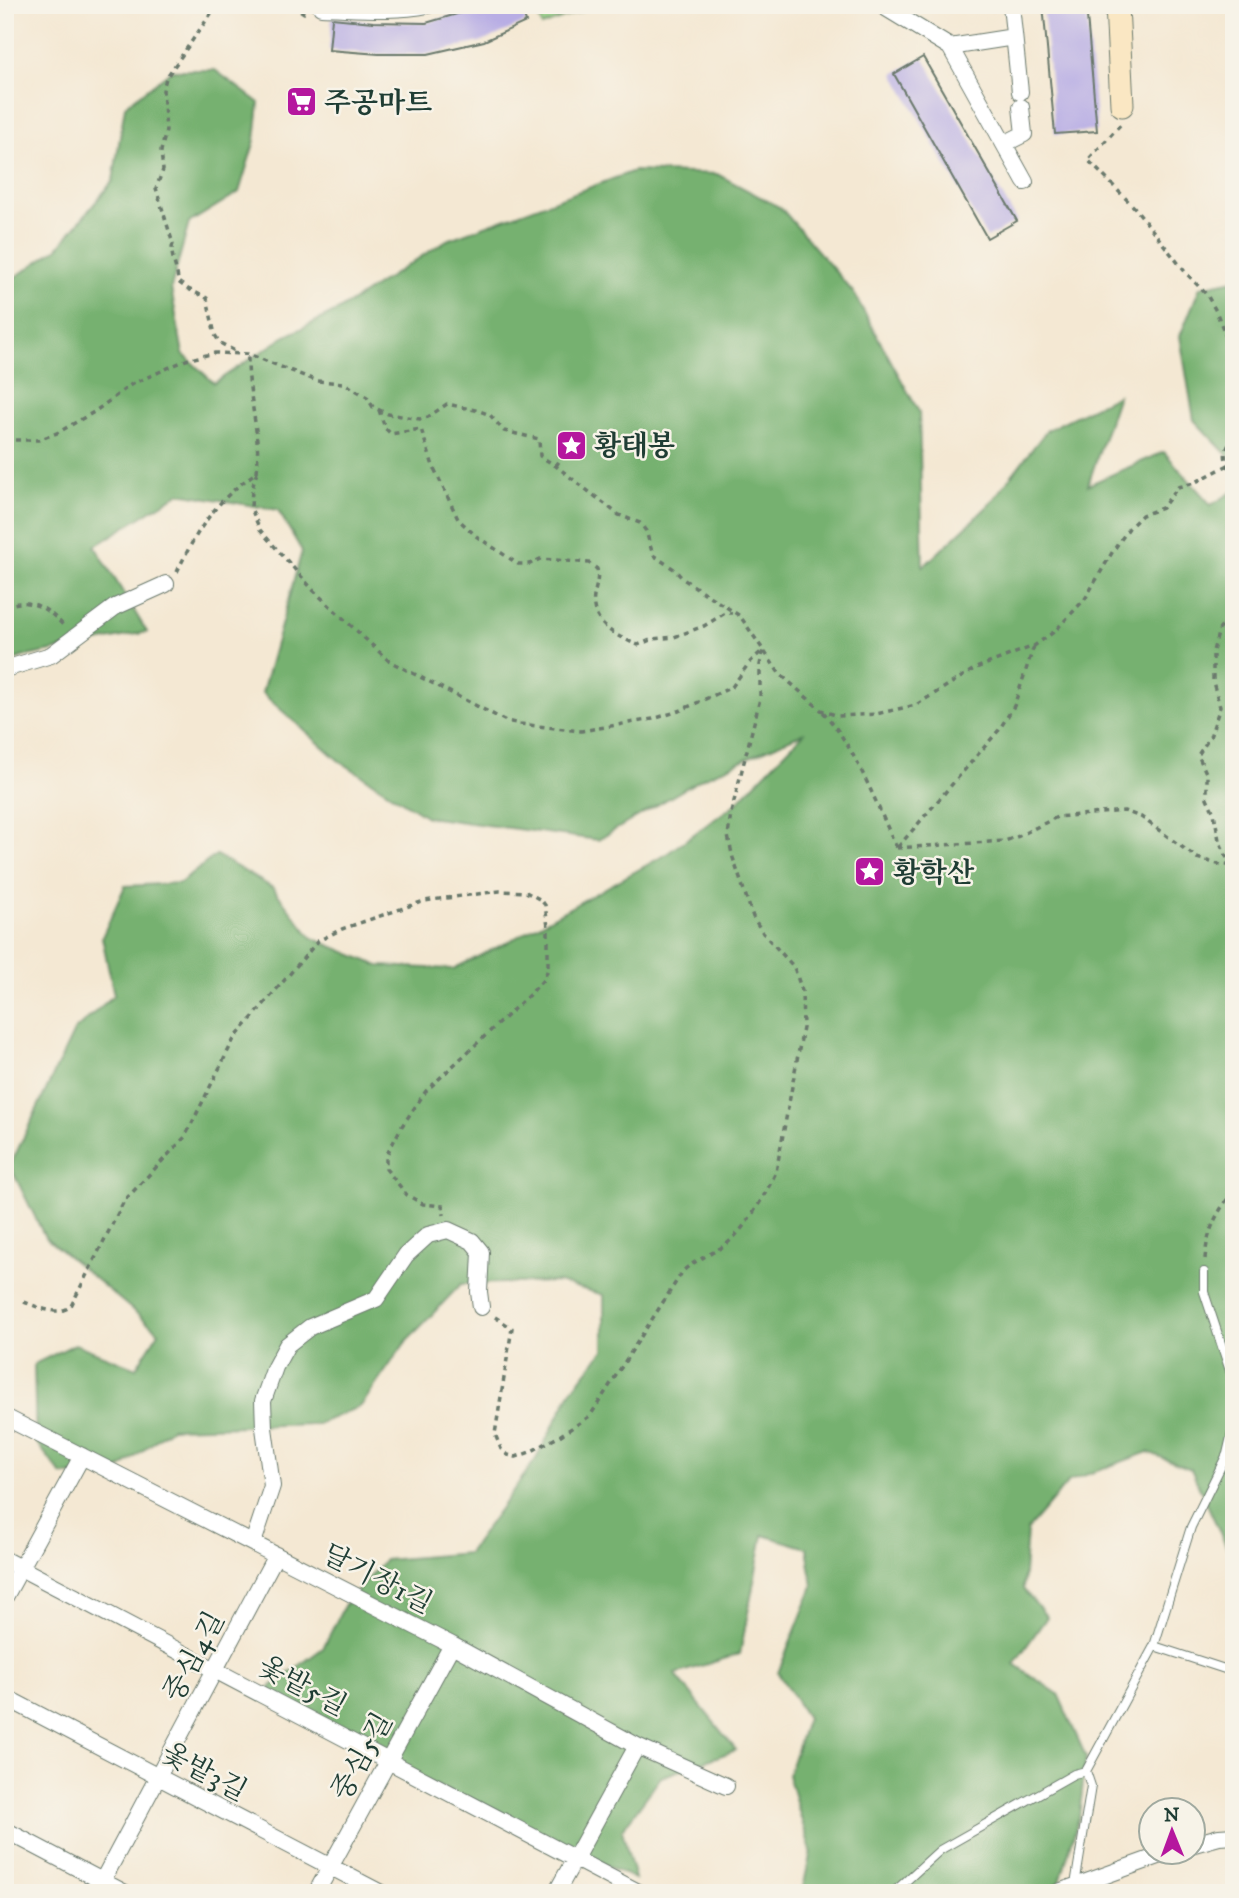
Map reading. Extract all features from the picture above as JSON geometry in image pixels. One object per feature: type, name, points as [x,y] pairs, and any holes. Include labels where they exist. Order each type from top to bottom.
[{"type":"main road","points":[[1117,5],[1122,105]]},
{"type":"street","points":[[321,7],[363,10],[428,5]]},
{"type":"street","points":[[881,5],[950,47],[1026,182]]},
{"type":"street","points":[[1004,144],[1024,135],[1011,5]]},
{"type":"street","points":[[950,47],[1014,37]]},
{"type":"street","points":[[5,669],[51,654],[115,607],[166,584]]},
{"type":"street","points":[[253,1543],[272,1486],[264,1428],[264,1401],[275,1367],[287,1345],[310,1327],[376,1299],[406,1255],[428,1235],[447,1230],[472,1241],[481,1252],[481,1307]]},
{"type":"street","name":"달기장1길","points":[[5,1417],[452,1645],[637,1746],[726,1786]]},
{"type":"street","points":[[5,1597],[82,1456]]},
{"type":"street","name":"중심4길","points":[[99,1887],[276,1555]]},
{"type":"street","name":"옻밭5길","points":[[5,1560],[640,1893]]},
{"type":"street","name":"중심5길","points":[[316,1893],[452,1645]]},
{"type":"street","name":"옻밭3길","points":[[5,1697],[381,1893]]},
{"type":"street","points":[[556,1893],[637,1746]]},
{"type":"street","points":[[5,1830],[99,1887],[125,1893]]},
{"type":"street","points":[[1208,1840],[1234,1836]]},
{"type":"street","points":[[1056,1893],[1138,1863]]},
{"type":"lane","points":[[1204,1272],[1204,1292],[1234,1383]]},
{"type":"lane","points":[[1075,1886],[1091,1786],[1086,1772],[1154,1646],[1191,1527],[1227,1454],[1234,1424]]},
{"type":"lane","points":[[1154,1646],[1234,1672]]},
{"type":"lane","points":[[893,1893],[940,1850],[1074,1774],[1086,1772]]},
{"type":"path","points":[[217,5],[166,78],[163,90],[166,131],[162,151],[163,170],[156,188],[173,244],[171,249],[178,271],[178,282],[207,299],[215,335],[220,343],[237,352]]},
{"type":"path","points":[[1122,105],[1120,127],[1088,160],[1135,208],[1186,273],[1207,295],[1234,357]]},
{"type":"path","points":[[5,440],[38,440],[57,433],[94,412],[132,384],[186,360],[215,353],[248,354],[317,381],[344,383],[358,390],[379,410],[385,428],[391,434],[421,429],[433,466],[458,519],[476,536],[499,554],[518,564],[530,564],[540,559],[556,560],[589,563],[597,569],[594,610],[607,630],[638,645],[653,639],[674,637],[704,626],[725,613],[734,612]]},
{"type":"path","points":[[248,354],[250,398],[257,422],[260,449],[251,508],[260,530],[314,591],[389,661],[506,720],[581,731],[653,719],[679,711],[732,687],[749,663],[763,650]]},
{"type":"path","points":[[379,410],[420,419],[428,417],[447,404],[490,415],[504,430],[539,439],[540,456],[619,515],[640,523],[646,531],[653,555],[674,569],[682,579],[740,616],[779,673],[837,728],[897,848]]},
{"type":"path","points":[[1234,436],[1224,457],[1234,476]]},
{"type":"path","points":[[556,466],[561,458]]},
{"type":"path","points":[[821,710],[838,716],[876,714],[916,705],[976,668],[1034,646],[1055,631],[1085,599],[1113,551],[1142,515],[1162,508],[1178,487],[1194,483],[1234,462]]},
{"type":"path","points":[[166,584],[177,572],[202,523],[215,508],[257,472]]},
{"type":"path","points":[[1234,490],[1234,511]]},
{"type":"path","points":[[5,607],[21,603],[39,605],[52,613],[74,637]]},
{"type":"path","points":[[1232,866],[1219,840],[1214,813],[1207,798],[1207,775],[1198,755],[1210,737],[1220,707],[1213,682],[1213,651],[1219,630],[1234,611]]},
{"type":"path","points":[[897,848],[999,730],[1014,706],[1034,646]]},
{"type":"path","points":[[481,1307],[512,1328],[495,1434],[501,1449],[516,1457],[558,1437],[590,1416],[683,1271],[694,1261],[733,1238],[765,1193],[776,1172],[803,1028],[802,991],[794,967],[763,933],[753,916],[728,836],[731,813],[760,699],[763,650]]},
{"type":"path","points":[[897,848],[1005,841],[1057,817],[1124,811],[1141,817],[1197,858],[1232,866]]},
{"type":"path","points":[[23,1302],[57,1311],[71,1306],[124,1201],[185,1138],[234,1039],[318,941],[342,929],[424,901],[500,891],[526,892],[541,900],[547,912],[549,958],[544,979],[426,1091],[386,1156],[386,1168],[407,1195],[423,1204],[443,1206],[447,1230]]},
{"type":"path","points":[[1204,1272],[1206,1238],[1234,1191]]},
{"type":"green space","points":[[534,5],[598,5],[542,26]]},
{"type":"green space","points":[[172,70],[215,70],[259,103],[255,140],[239,192],[189,223],[171,288],[183,354],[214,383],[284,337],[339,310],[447,240],[634,171],[717,174],[781,208],[853,292],[919,412],[923,567],[988,506],[1047,430],[1118,395],[1088,485],[1164,452],[1211,505],[1234,491],[1234,1553],[1228,1550],[1191,1469],[1148,1452],[1069,1481],[1027,1530],[1023,1589],[1047,1617],[1014,1664],[1058,1694],[1086,1757],[1079,1817],[1059,1885],[1054,1893],[802,1893],[811,1851],[788,1775],[807,1718],[778,1673],[813,1586],[807,1548],[763,1535],[740,1654],[675,1674],[736,1750],[661,1777],[622,1830],[635,1879],[408,1773],[262,1693],[323,1648],[345,1604],[385,1560],[468,1553],[536,1459],[572,1390],[604,1350],[604,1295],[558,1282],[461,1284],[405,1343],[361,1406],[318,1424],[171,1428],[114,1474],[62,1475],[36,1442],[34,1364],[75,1344],[136,1368],[159,1332],[45,1237],[10,1166],[74,1031],[114,995],[102,937],[125,886],[180,883],[216,855],[273,888],[312,938],[379,966],[453,969],[506,943],[665,855],[734,805],[805,732],[703,778],[598,840],[427,817],[338,760],[262,693],[302,551],[278,510],[179,493],[95,546],[147,632],[22,657],[5,664],[5,284],[58,248],[113,181],[125,106]]},
{"type":"green space","points":[[1234,280],[1234,462],[1194,420],[1180,336],[1200,287]]},
{"type":"building","points":[[488,5],[520,5],[526,22],[484,41],[428,54],[329,50],[332,18],[426,23]]},
{"type":"building","points":[[1043,5],[1086,5],[1097,131],[1055,134]]},
{"type":"building","points":[[923,57],[1017,221],[987,238],[894,74]]},
{"type":"place","name":"주공마트","points":[[301,102]]},
{"type":"place","name":"황태봉","points":[[571,445]]},
{"type":"place","name":"황학산","points":[[870,872]]}]
